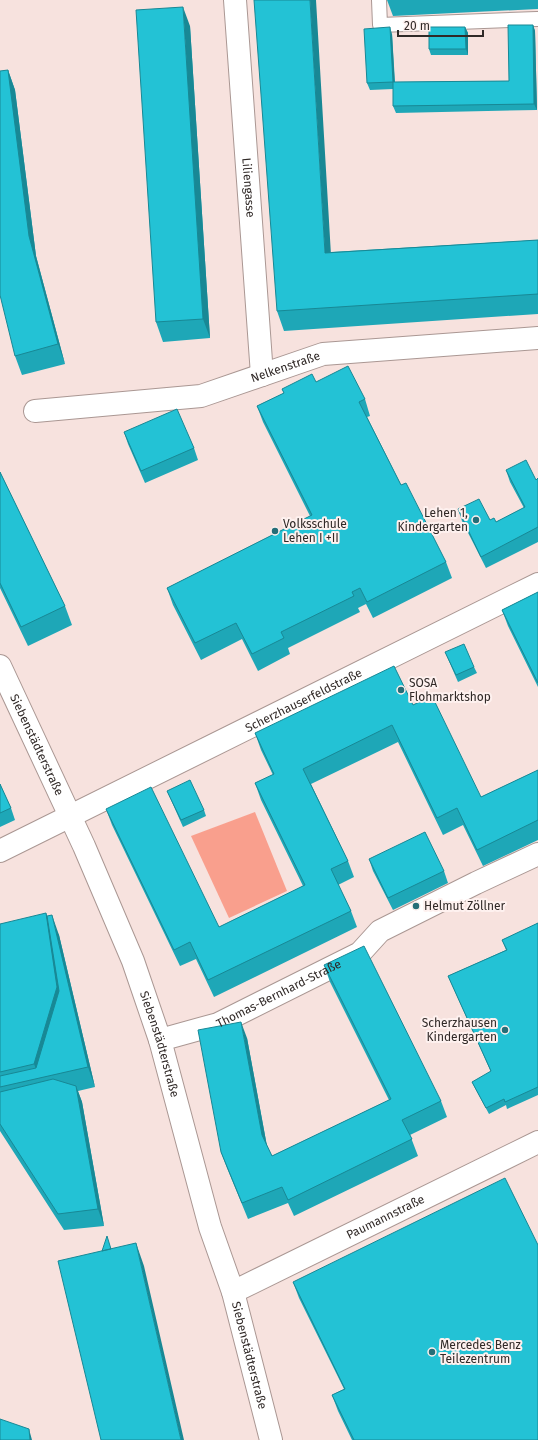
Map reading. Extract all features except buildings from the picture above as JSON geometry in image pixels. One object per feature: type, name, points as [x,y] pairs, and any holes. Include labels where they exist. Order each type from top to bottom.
[{"type":"street","name":"Liliengasse","points":[[235,0],[262,375]]},
{"type":"street","name":"Nelkenstraße","points":[[35,411],[202,396],[323,354],[538,338]]},
{"type":"street","name":"Scherzhauserfeldstraße","points":[[0,851],[538,584]]},
{"type":"street","name":"Siebenstädterstraße","points":[[0,666],[70,816],[133,961],[160,1040],[210,1227],[233,1292],[271,1440]]},
{"type":"street","name":"Thomas-Bernhard-Straße","points":[[160,1040],[218,1024],[360,953],[380,931],[538,854]]},
{"type":"street","name":"Paumannstraße","points":[[233,1292],[538,1142]]},
{"type":"lane","points":[[379,0],[380,25],[537,19]]},
{"type":"shaded area","points":[[255,812],[287,891],[229,918],[191,836]]},
{"type":"place","name":"Lehen 1, Kindergarten","points":[[476,520]]},
{"type":"place","name":"Volksschule Lehen I +II","points":[[275,531]]},
{"type":"place","name":"SOSA Flohmarktshop","points":[[401,690]]},
{"type":"place","name":"Helmut Zöllner","points":[[416,906]]},
{"type":"place","name":"Scherzhausen Kindergarten","points":[[505,1030]]},
{"type":"place","name":"Mercedes Benz Teilezentrum","points":[[432,1352]]}]
